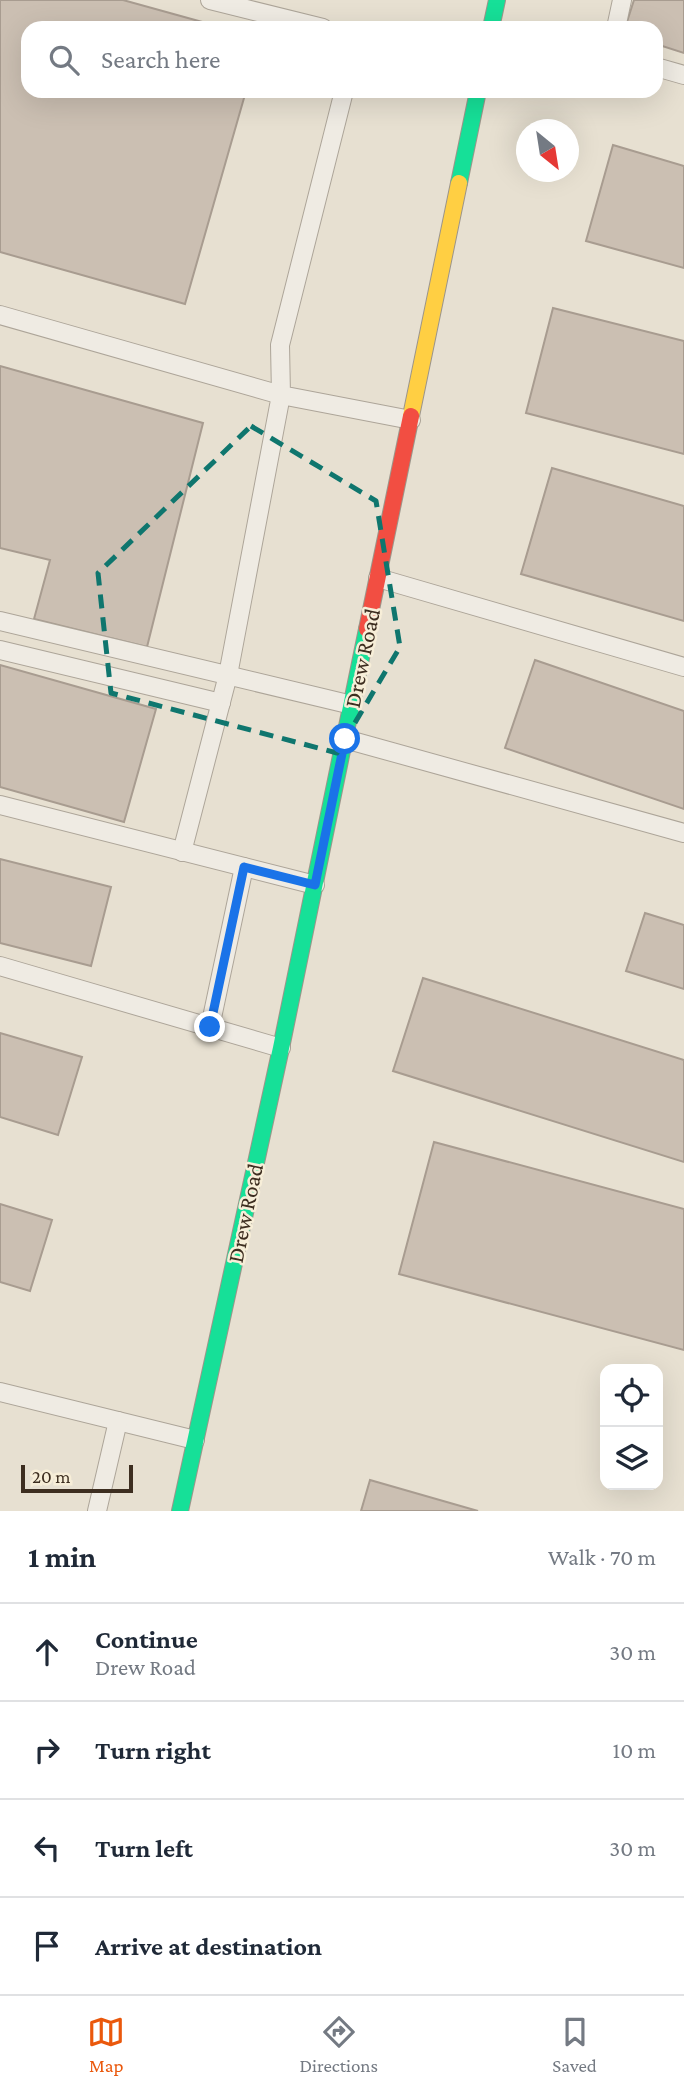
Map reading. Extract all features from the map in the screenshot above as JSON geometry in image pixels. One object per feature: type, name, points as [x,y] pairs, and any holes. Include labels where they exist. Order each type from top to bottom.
[{"type":"street","points":[[495,21],[497,0]]},
{"type":"street","name":"Drew Road","points":[[180,1511],[281,1048],[477,98]]},
{"type":"lane","points":[[210,0],[295,21]]},
{"type":"lane","points":[[618,21],[622,0]]},
{"type":"lane","points":[[663,69],[684,75]]},
{"type":"lane","points":[[181,852],[228,676],[281,395],[280,345],[342,98]]},
{"type":"lane","points":[[0,315],[281,395],[411,419]]},
{"type":"lane","points":[[378,578],[684,667]]},
{"type":"lane","points":[[0,621],[352,705]]},
{"type":"lane","points":[[0,650],[221,703]]},
{"type":"lane","points":[[345,739],[684,833]]},
{"type":"lane","points":[[0,805],[315,885]]},
{"type":"lane","points":[[210,1027],[244,867]]},
{"type":"lane","points":[[0,966],[281,1048]]},
{"type":"lane","points":[[0,1392],[195,1440]]},
{"type":"lane","points":[[97,1511],[118,1421]]},
{"type":"highlighted area","points":[[251,426],[376,501],[400,647],[337,753],[111,693],[98,573]]},
{"type":"building","points":[[0,0],[123,0],[199,21],[21,21],[21,98],[244,98],[185,304],[0,252]]},
{"type":"building","points":[[634,0],[684,0],[684,53],[663,46],[663,21],[627,21]]},
{"type":"building","points":[[613,145],[684,166],[684,268],[586,241]]},
{"type":"building","points":[[553,308],[684,341],[684,454],[526,413]]},
{"type":"building","points":[[0,366],[203,423],[147,647],[34,619],[50,560],[0,548]]},
{"type":"building","points":[[552,468],[684,506],[684,621],[521,574]]},
{"type":"building","points":[[535,660],[684,711],[684,809],[505,748]]},
{"type":"building","points":[[0,665],[156,709],[124,822],[0,787]]},
{"type":"building","points":[[0,859],[111,887],[91,966],[0,943]]},
{"type":"building","points":[[645,913],[684,925],[684,989],[626,971]]},
{"type":"building","points":[[423,978],[684,1060],[684,1162],[393,1071]]},
{"type":"building","points":[[0,1033],[82,1057],[58,1135],[0,1117]]},
{"type":"building","points":[[434,1142],[684,1209],[684,1350],[399,1274]]},
{"type":"building","points":[[0,1204],[52,1220],[30,1291],[0,1282]]},
{"type":"building","points":[[370,1480],[478,1511],[361,1511]]},
{"type":"traffic: fast","points":[[492,21],[497,0]]},
{"type":"traffic: fast","points":[[459,183],[477,98]]},
{"type":"traffic: fast","points":[[180,1511],[281,1048],[367,629]]},
{"type":"traffic: slow","points":[[411,416],[459,183]]},
{"type":"traffic: jam","points":[[367,629],[411,416]]},
{"type":"route","points":[[210,1027],[244,867],[315,885],[345,739]]}]
